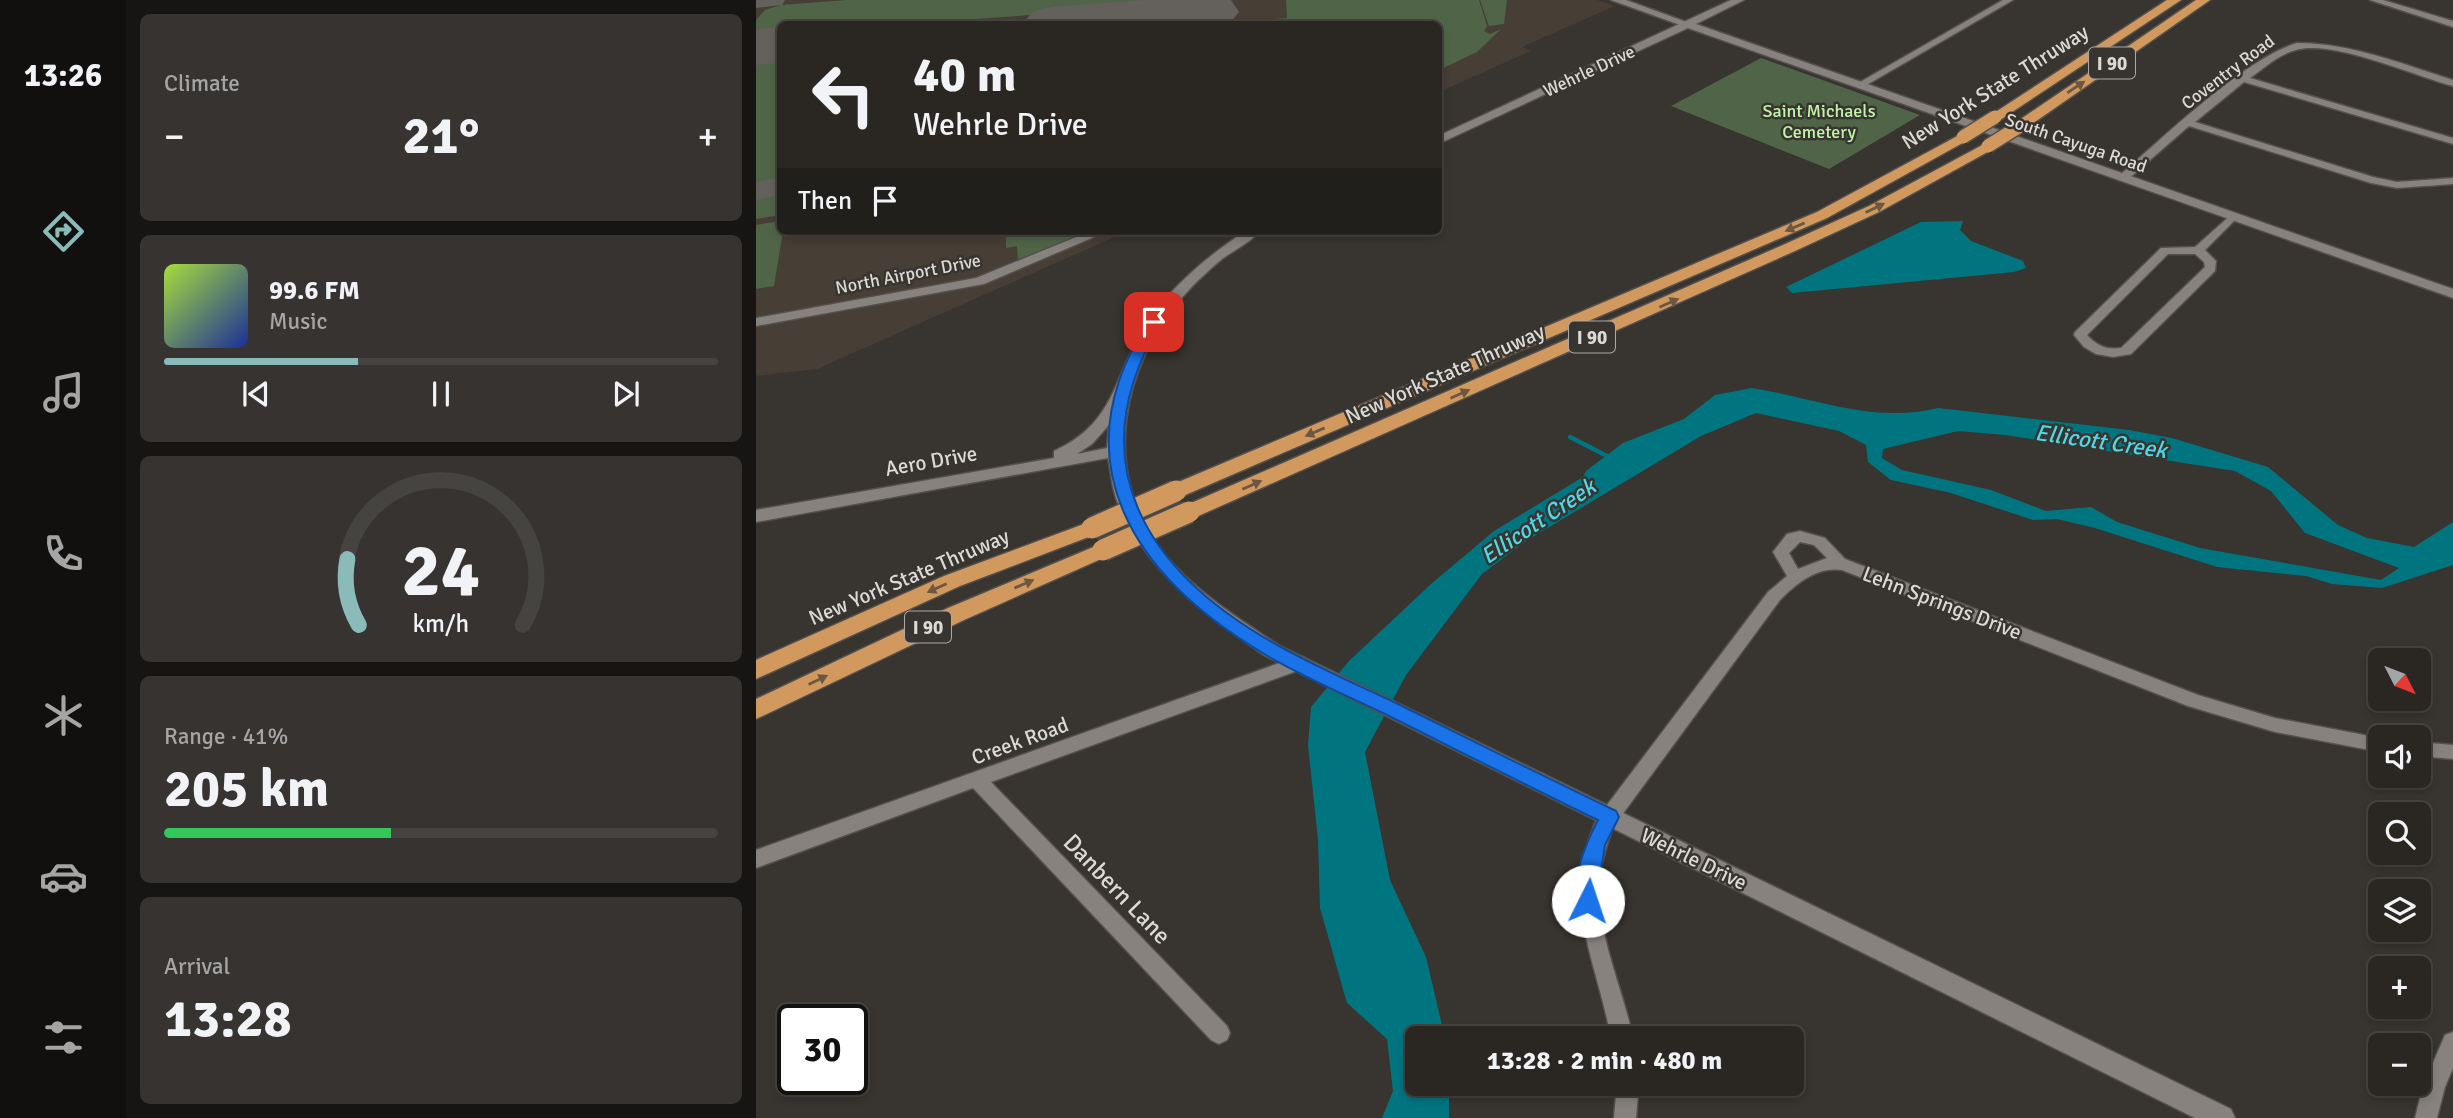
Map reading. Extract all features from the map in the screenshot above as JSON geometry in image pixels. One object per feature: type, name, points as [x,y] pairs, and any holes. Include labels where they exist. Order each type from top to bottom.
[{"type":"highway","name":"New York State Thruway","points":[[756,670],[952,581],[1092,528],[1822,215],[1963,137],[2175,0]]},
{"type":"highway","name":"New York State Thruway","points":[[756,710],[956,614],[1874,209],[2020,126],[2204,0]]},
{"type":"street","name":"South Cayuga Road","points":[[1616,0],[2453,295]]},
{"type":"street","name":"Wehrle Drive","points":[[1442,139],[1738,0]]},
{"type":"street","points":[[1860,85],[2009,0]]},
{"type":"street","points":[[2374,0],[2453,24]]},
{"type":"street","name":"Coventry Road","points":[[2123,178],[2281,50],[2304,46],[2330,48],[2453,82]]},
{"type":"street","points":[[2243,79],[2453,141]]},
{"type":"street","points":[[2189,123],[2371,180],[2398,185],[2453,181]]},
{"type":"street","points":[[2197,250],[2210,261],[2211,268],[2126,351],[2108,353],[2085,342],[2080,335],[2165,251],[2197,250],[2232,217]]},
{"type":"street","name":"North Airport Drive","points":[[756,322],[979,281],[1092,235]]},
{"type":"street","name":"Wehrle Drive","points":[[1248,235],[1203,267],[1167,303],[1139,347],[1122,390],[1115,452],[1116,471],[1132,516],[1167,566],[1196,597],[1271,650],[2222,1118]]},
{"type":"street","points":[[1035,465],[1086,443],[1100,431],[1122,390]]},
{"type":"street","name":"Aero Drive","points":[[756,516],[1115,452]]},
{"type":"street","points":[[1796,578],[1781,552],[1791,538],[1807,536],[1822,541],[1839,563]]},
{"type":"street","name":"Lehn Springs Drive","points":[[1619,1026],[1609,979],[1591,925],[1589,872],[1595,844],[1610,817],[1774,596],[1796,578],[1826,564],[1839,563],[2194,701],[2274,725],[2368,743]]},
{"type":"street","name":"Creek Road","points":[[756,859],[1299,663]]},
{"type":"street","points":[[2431,750],[2453,752]]},
{"type":"street","name":"Danbern Lane","points":[[978,781],[1220,1033]]},
{"type":"street","points":[[2426,1118],[2434,1086],[2453,1043]]},
{"type":"street","points":[[1625,1118],[1627,1096]]},
{"type":"shaded area","points":[[756,0],[1597,0],[1615,6],[1522,47],[1531,51],[1442,91],[1442,21],[777,21],[777,235],[1119,235],[817,369],[756,376]]},
{"type":"green space","points":[[847,0],[1163,0],[1142,7],[947,21],[777,21],[777,34],[756,35],[756,20],[765,10],[781,5]]},
{"type":"green space","points":[[1286,0],[1479,0],[1487,26],[1484,31],[1490,34],[1501,29],[1477,52],[1442,69],[1442,21],[1248,21],[1287,18]]},
{"type":"green space","points":[[1480,0],[1507,0],[1504,24],[1489,26]]},
{"type":"green space","points":[[777,57],[777,182],[756,186],[756,59]]},
{"type":"green space","name":"Saint Michaels Cemetery","points":[[1761,58],[1920,115],[1829,169],[1671,106]]},
{"type":"green space","points":[[777,194],[777,216],[756,219],[756,197]]},
{"type":"green space","points":[[777,222],[777,235],[782,235],[774,286],[756,289],[756,225]]},
{"type":"green space","points":[[1006,235],[1083,235],[1018,263],[1017,246],[1006,248]]},
{"type":"water","points":[[1963,221],[1960,230],[1971,241],[2023,261],[2026,268],[2014,272],[1792,293],[1786,287],[1921,222]]},
{"type":"water","name":"Ellicott Creek","points":[[1752,388],[1868,411],[1891,413],[1938,408],[2129,430],[2172,438],[2268,467],[2338,525],[2367,538],[2414,547],[2453,522],[2453,565],[2382,588],[2332,584],[2306,576],[2217,567],[2095,528],[2057,519],[2033,520],[1951,493],[1891,480],[1868,462],[1866,445],[1839,431],[1756,413],[1701,436],[1526,541],[1482,574],[1406,675],[1365,752],[1390,880],[1426,957],[1442,1026],[1405,1026],[1405,1096],[1449,1096],[1449,1118],[1382,1118],[1393,1091],[1387,1039],[1347,1003],[1320,908],[1318,840],[1308,745],[1311,707],[1349,661],[1431,584],[1494,531],[1583,477],[1586,471],[1623,443],[1684,419],[1715,395]],"holes":[[[1958,431],[2005,435],[2235,471],[2271,491],[2305,533],[2399,568],[2381,580],[2200,548],[2117,522],[2091,507],[2046,511],[1991,490],[1902,470],[1882,458],[1883,449]]]},
{"type":"waterway","points":[[1570,437],[1609,457]]},
{"type":"taxiway","points":[[756,1],[774,0]]},
{"type":"taxiway","points":[[1115,20],[1160,14],[1191,0]]},
{"type":"taxiway","points":[[756,191],[777,188]]},
{"type":"runway","points":[[1092,21],[1211,12]]},
{"type":"runway","points":[[756,47],[777,45]]},
{"type":"route","points":[[1154,322],[1139,347],[1122,390],[1115,436],[1116,471],[1132,516],[1147,543],[1196,597],[1271,650],[1610,817],[1595,844],[1589,872],[1588,901]]}]
